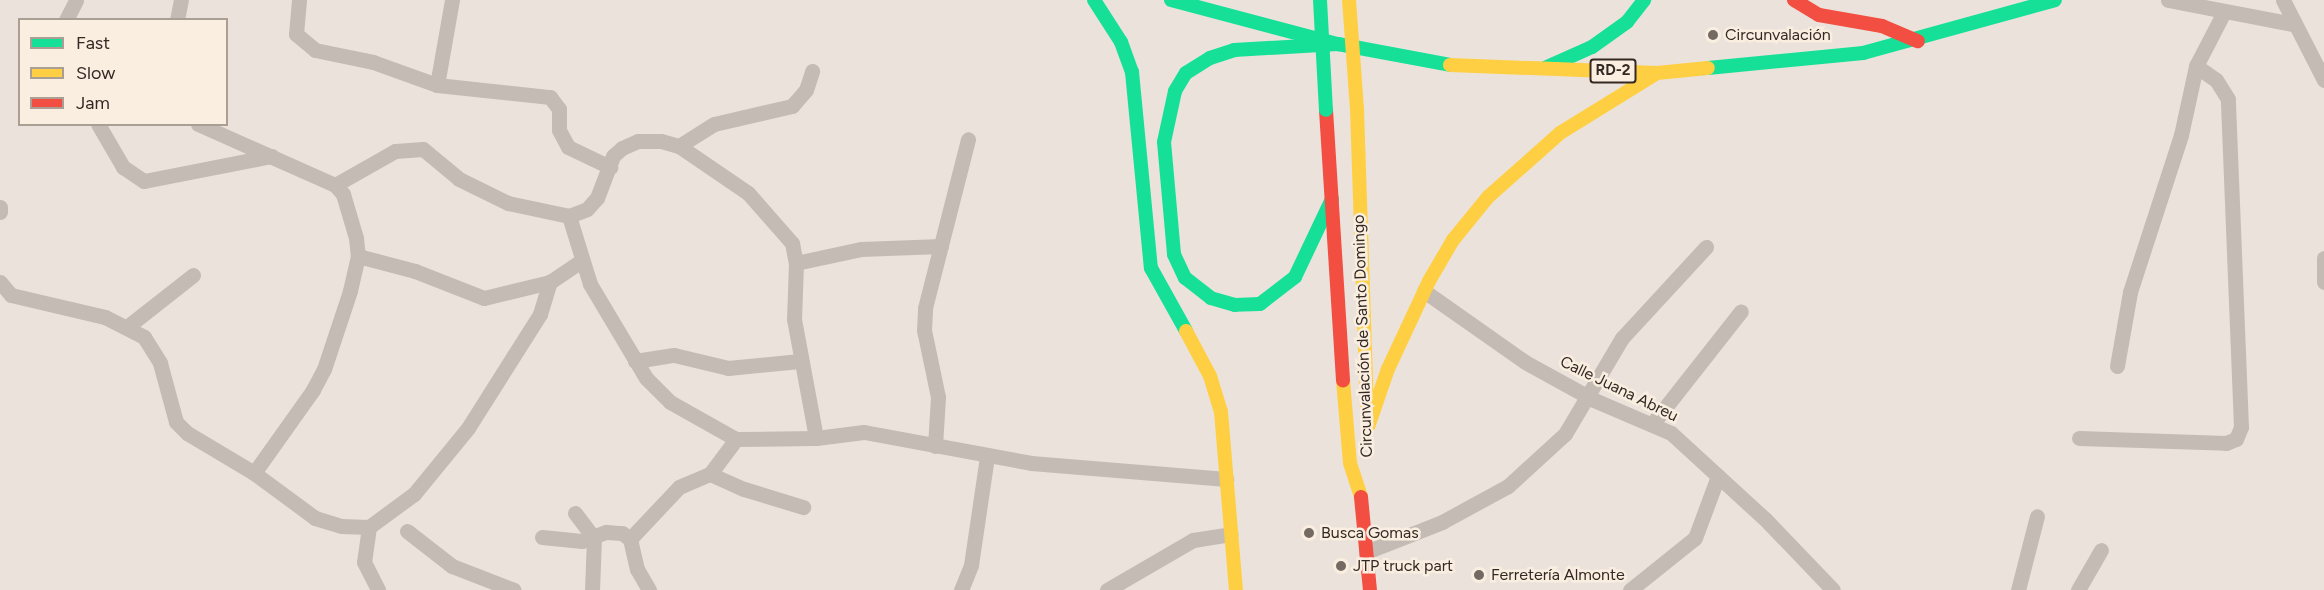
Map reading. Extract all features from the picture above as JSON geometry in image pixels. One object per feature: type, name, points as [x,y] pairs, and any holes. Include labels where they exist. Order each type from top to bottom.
[{"type":"main road","points":[[1094,0],[1121,42],[1132,72],[1151,268],[1162,294],[1210,376],[1221,412],[1236,590]]},
{"type":"main road","name":"RD-2","points":[[1171,0],[1338,44],[1433,64],[1657,73],[1863,53],[1918,41],[2055,0]]},
{"type":"main road","name":"Circunvalación de Santo Domingo","points":[[1320,0],[1346,423],[1350,463],[1360,496]]},
{"type":"main road","name":"Circunvalación de Santo Domingo","points":[[1349,0],[1357,109],[1368,432],[1388,369],[1424,291]]},
{"type":"main road","points":[[1545,68],[1592,47],[1627,22],[1644,0]]},
{"type":"main road","points":[[1794,0],[1819,15],[1882,26],[1918,41]]},
{"type":"main road","points":[[1332,199],[1295,277],[1260,304],[1235,305],[1211,298],[1185,278],[1174,254],[1164,142],[1175,91],[1186,73],[1210,58],[1234,50],[1338,44]]},
{"type":"main road","points":[[1424,291],[1453,240],[1524,162],[1597,107],[1657,73]]},
{"type":"main road","name":"Circunvalación de Santo Domingo","points":[[1360,496],[1367,469]]},
{"type":"main road","points":[[1360,496],[1370,590]]},
{"type":"street","points":[[67,18],[76,0]]},
{"type":"street","points":[[177,18],[181,0]]},
{"type":"street","points":[[298,0],[295,22],[303,43],[334,56],[373,62],[437,86],[550,97],[559,109],[559,130],[568,147],[610,167]]},
{"type":"street","points":[[437,86],[452,0]]},
{"type":"street","points":[[2168,0],[2293,24]]},
{"type":"street","points":[[2283,0],[2293,24],[2324,80]]},
{"type":"street","points":[[2117,366],[2130,292],[2181,135],[2196,66],[2224,12]]},
{"type":"street","points":[[2079,438],[2226,442],[2236,439],[2241,428],[2228,99],[2216,80],[2196,66]]},
{"type":"street","points":[[679,146],[714,124],[792,106],[806,90],[812,71]]},
{"type":"street","points":[[99,126],[123,167],[144,181],[272,156]]},
{"type":"street","points":[[203,126],[335,184],[343,194],[358,255],[336,338],[324,369],[313,390],[254,473]]},
{"type":"street","points":[[935,446],[938,397],[924,330],[931,276],[941,246],[968,139]]},
{"type":"street","points":[[335,184],[395,151],[423,149],[459,179],[488,194],[530,210],[569,216],[587,208],[597,198],[610,167],[622,148],[638,141],[661,141],[679,146],[731,180],[765,210],[792,243],[796,263],[794,319],[816,438]]},
{"type":"street","points":[[0,207],[0,212]]},
{"type":"street","points":[[569,216],[581,261],[604,312],[635,360],[670,402],[736,439],[816,438],[864,432],[987,456],[1067,468],[1226,479]]},
{"type":"street","points":[[796,263],[861,249],[941,246]]},
{"type":"street","points":[[1366,552],[1442,522],[1508,486],[1565,434],[1622,338],[1706,247]]},
{"type":"street","points":[[358,255],[484,298],[550,282],[581,261]]},
{"type":"street","points":[[2324,258],[2324,282]]},
{"type":"street","points":[[127,327],[192,275]]},
{"type":"street","points":[[0,282],[11,295],[28,301],[105,317],[144,337],[155,352],[176,422],[187,433],[254,473],[315,518],[341,526],[369,527],[414,494],[468,428],[540,314],[550,282]]},
{"type":"street","name":"Calle Juana Abreu","points":[[1424,291],[1525,362],[1586,396],[1653,423],[1671,433],[1718,476],[1833,590]]},
{"type":"street","points":[[1653,423],[1741,311]]},
{"type":"street","points":[[635,360],[674,355],[728,368],[800,361]]},
{"type":"street","points":[[630,539],[679,487],[710,474],[724,460],[736,439]]},
{"type":"street","points":[[961,590],[971,565],[987,456]]},
{"type":"street","points":[[710,474],[744,489],[802,507]]},
{"type":"street","points":[[1630,590],[1695,538],[1718,476]]},
{"type":"street","points":[[575,513],[594,538],[592,590]]},
{"type":"street","points":[[2018,590],[2037,516]]},
{"type":"street","points":[[369,527],[364,562],[378,590]]},
{"type":"street","points":[[407,531],[452,566],[514,590]]},
{"type":"street","points":[[542,537],[582,541],[606,532],[622,533],[630,539],[637,569],[650,590]]},
{"type":"street","points":[[1107,590],[1193,540],[1232,534]]},
{"type":"street","points":[[2078,590],[2101,550]]},
{"type":"traffic: fast","points":[[1094,0],[1121,42],[1132,72],[1151,268],[1186,331]]},
{"type":"traffic: fast","points":[[1171,0],[1338,44],[1450,65]]},
{"type":"traffic: fast","points":[[1320,0],[1326,110]]},
{"type":"traffic: fast","points":[[1545,68],[1592,47],[1627,22],[1644,0]]},
{"type":"traffic: fast","points":[[1708,68],[1863,53],[2055,0]]},
{"type":"traffic: fast","points":[[1332,199],[1295,277],[1260,304],[1235,305],[1211,298],[1185,278],[1174,254],[1164,142],[1175,91],[1186,73],[1210,58],[1234,50],[1338,44]]},
{"type":"traffic: slow","points":[[1349,0],[1357,109]]},
{"type":"traffic: slow","points":[[1450,65],[1657,73],[1708,68]]},
{"type":"traffic: slow","points":[[1368,427],[1388,369],[1429,281],[1453,240],[1488,197],[1560,133],[1657,73]]},
{"type":"traffic: slow","points":[[1357,109],[1367,411]]},
{"type":"traffic: slow","points":[[1186,331],[1210,376],[1221,412],[1236,590]]},
{"type":"traffic: slow","points":[[1343,380],[1350,463],[1361,497]]},
{"type":"traffic: jam","points":[[1794,0],[1819,15],[1882,26],[1918,41]]},
{"type":"traffic: jam","points":[[1326,110],[1343,380]]},
{"type":"traffic: jam","points":[[1361,497],[1370,590]]},
{"type":"place","name":"Circunvalación","points":[[1713,35]]},
{"type":"place","name":"Busca Gomas","points":[[1309,533]]},
{"type":"place","name":"JTP truck part","points":[[1341,566]]},
{"type":"place","name":"Ferretería Almonte","points":[[1479,575]]}]
